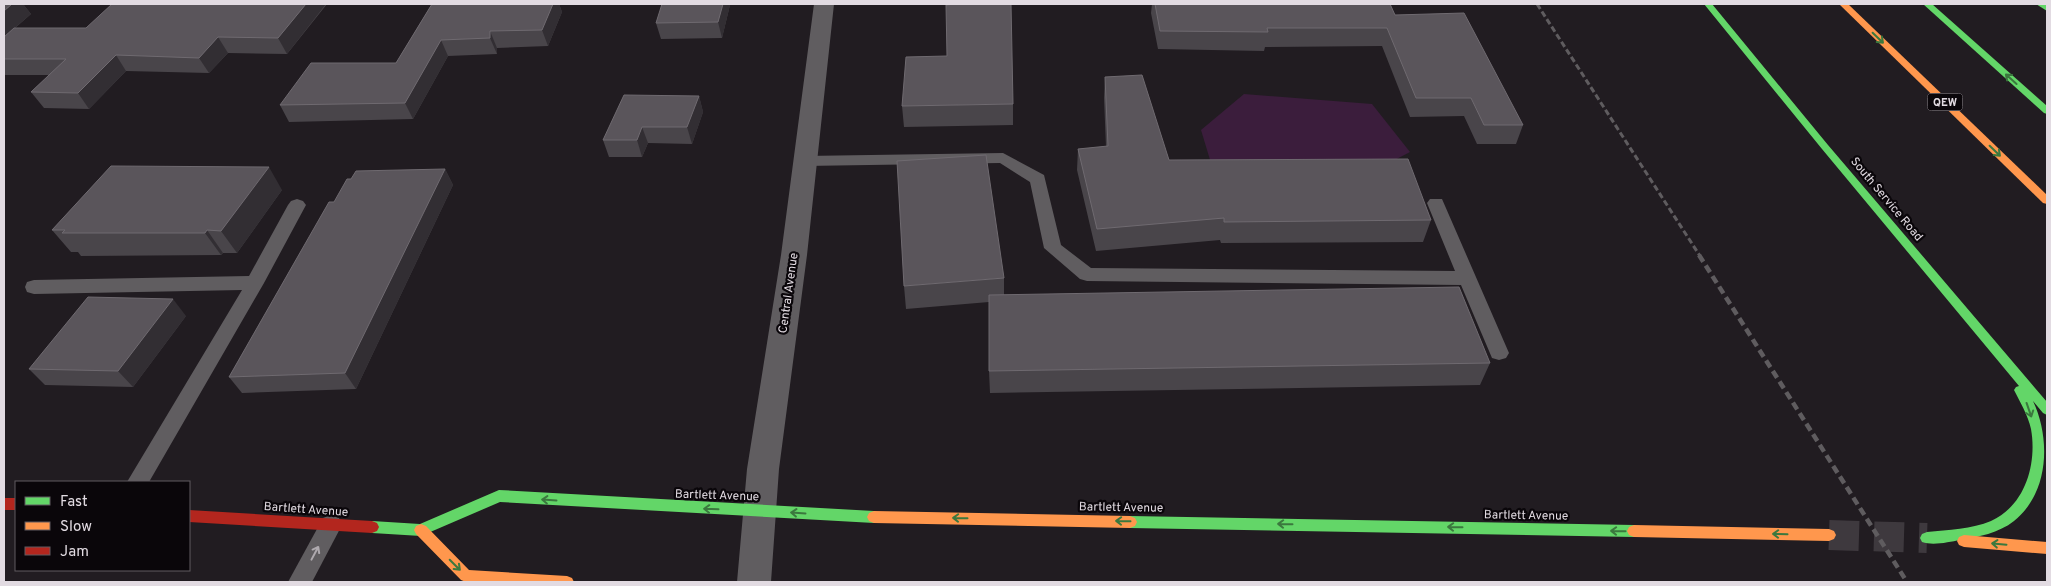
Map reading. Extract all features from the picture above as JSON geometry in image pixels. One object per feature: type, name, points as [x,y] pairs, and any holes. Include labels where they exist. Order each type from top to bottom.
[{"type":"main road","name":"South Service Road","points":[[1708,4],[1825,147],[2047,410]]},
{"type":"main road","name":"QEW","points":[[1843,4],[2047,201]]},
{"type":"main road","points":[[1927,4],[2047,111]]},
{"type":"main road","points":[[2040,4],[2047,9]]},
{"type":"main road","points":[[2009,365],[2028,406],[2038,434],[2035,472],[2026,501],[2016,514],[1999,524],[1976,532],[1927,538],[2047,548]]},
{"type":"main road","name":"Bartlett Avenue","points":[[190,516],[421,530],[500,496],[844,516],[1829,535]]},
{"type":"main road","points":[[421,530],[466,576],[567,582]]},
{"type":"street","name":"Central Avenue","points":[[754,582],[763,468],[794,255],[824,4]]},
{"type":"lane","points":[[804,162],[1003,158],[1038,179],[1052,248],[1087,274],[1467,278]]},
{"type":"lane","points":[[1436,203],[1499,353]]},
{"type":"lane","points":[[139,481],[255,283],[297,205]]},
{"type":"lane","points":[[34,287],[255,283]]},
{"type":"lane","points":[[300,582],[331,525]]},
{"type":"shaded area","points":[[1244,94],[1372,104],[1410,152],[1362,177],[1214,173],[1201,130]]},
{"type":"building","points":[[4,4],[12,4],[4,11]]},
{"type":"building","points":[[112,4],[306,4],[278,38],[218,37],[199,58],[116,55],[78,93],[31,92],[66,59],[4,59],[4,37],[14,28],[86,28]]},
{"type":"building","points":[[432,4],[553,4],[542,30],[490,31],[490,38],[441,40],[405,103],[280,105],[311,63],[396,63]]},
{"type":"building","points":[[662,4],[723,4],[718,22],[656,23]]},
{"type":"building","points":[[1011,4],[1013,104],[902,106],[906,57],[947,56],[946,5]]},
{"type":"building","points":[[1155,4],[1390,4],[1395,15],[1464,13],[1523,125],[1484,125],[1471,98],[1416,98],[1387,28],[1267,28],[1268,32],[1160,31]]},
{"type":"building","points":[[1142,75],[1169,160],[1408,159],[1431,220],[1224,222],[1224,218],[1097,229],[1078,149],[1108,146],[1105,77]]},
{"type":"building","points":[[624,95],[699,96],[687,127],[642,127],[637,140],[603,140]]},
{"type":"building","points":[[986,155],[1004,278],[904,286],[897,161]]},
{"type":"building","points":[[111,166],[269,167],[221,231],[207,230],[205,233],[62,233],[65,230],[52,230]]},
{"type":"building","points":[[445,169],[345,373],[229,377],[329,202],[334,202],[347,179],[351,179],[356,171]]},
{"type":"building","points":[[1459,287],[1490,363],[989,371],[989,295]]},
{"type":"building","points":[[88,297],[173,299],[118,371],[29,369]]},
{"type":"tunnel","points":[[1829,535],[1927,538]]},
{"type":"railway","points":[[1537,4],[1700,256]]},
{"type":"railway","points":[[1699,255],[1907,582]]},
{"type":"traffic: fast","points":[[1708,4],[1825,147],[2047,410]]},
{"type":"traffic: fast","points":[[1927,4],[2047,111]]},
{"type":"traffic: fast","points":[[2040,4],[2047,9]]},
{"type":"traffic: fast","points":[[1927,538],[1972,532],[1998,524],[2009,517],[2027,496],[2036,470],[2039,442],[2034,418],[2020,390]]},
{"type":"traffic: fast","points":[[372,527],[421,530],[499,496],[874,517]]},
{"type":"traffic: fast","points":[[1130,522],[1634,531]]},
{"type":"traffic: slow","points":[[1843,4],[2047,201]]},
{"type":"traffic: slow","points":[[874,517],[1130,522]]},
{"type":"traffic: slow","points":[[421,530],[466,576],[567,582]]},
{"type":"traffic: slow","points":[[1634,531],[1829,535]]},
{"type":"traffic: slow","points":[[1964,541],[2047,548]]},
{"type":"traffic: jam","points":[[4,504],[15,504]]},
{"type":"traffic: jam","points":[[190,516],[372,527]]}]
